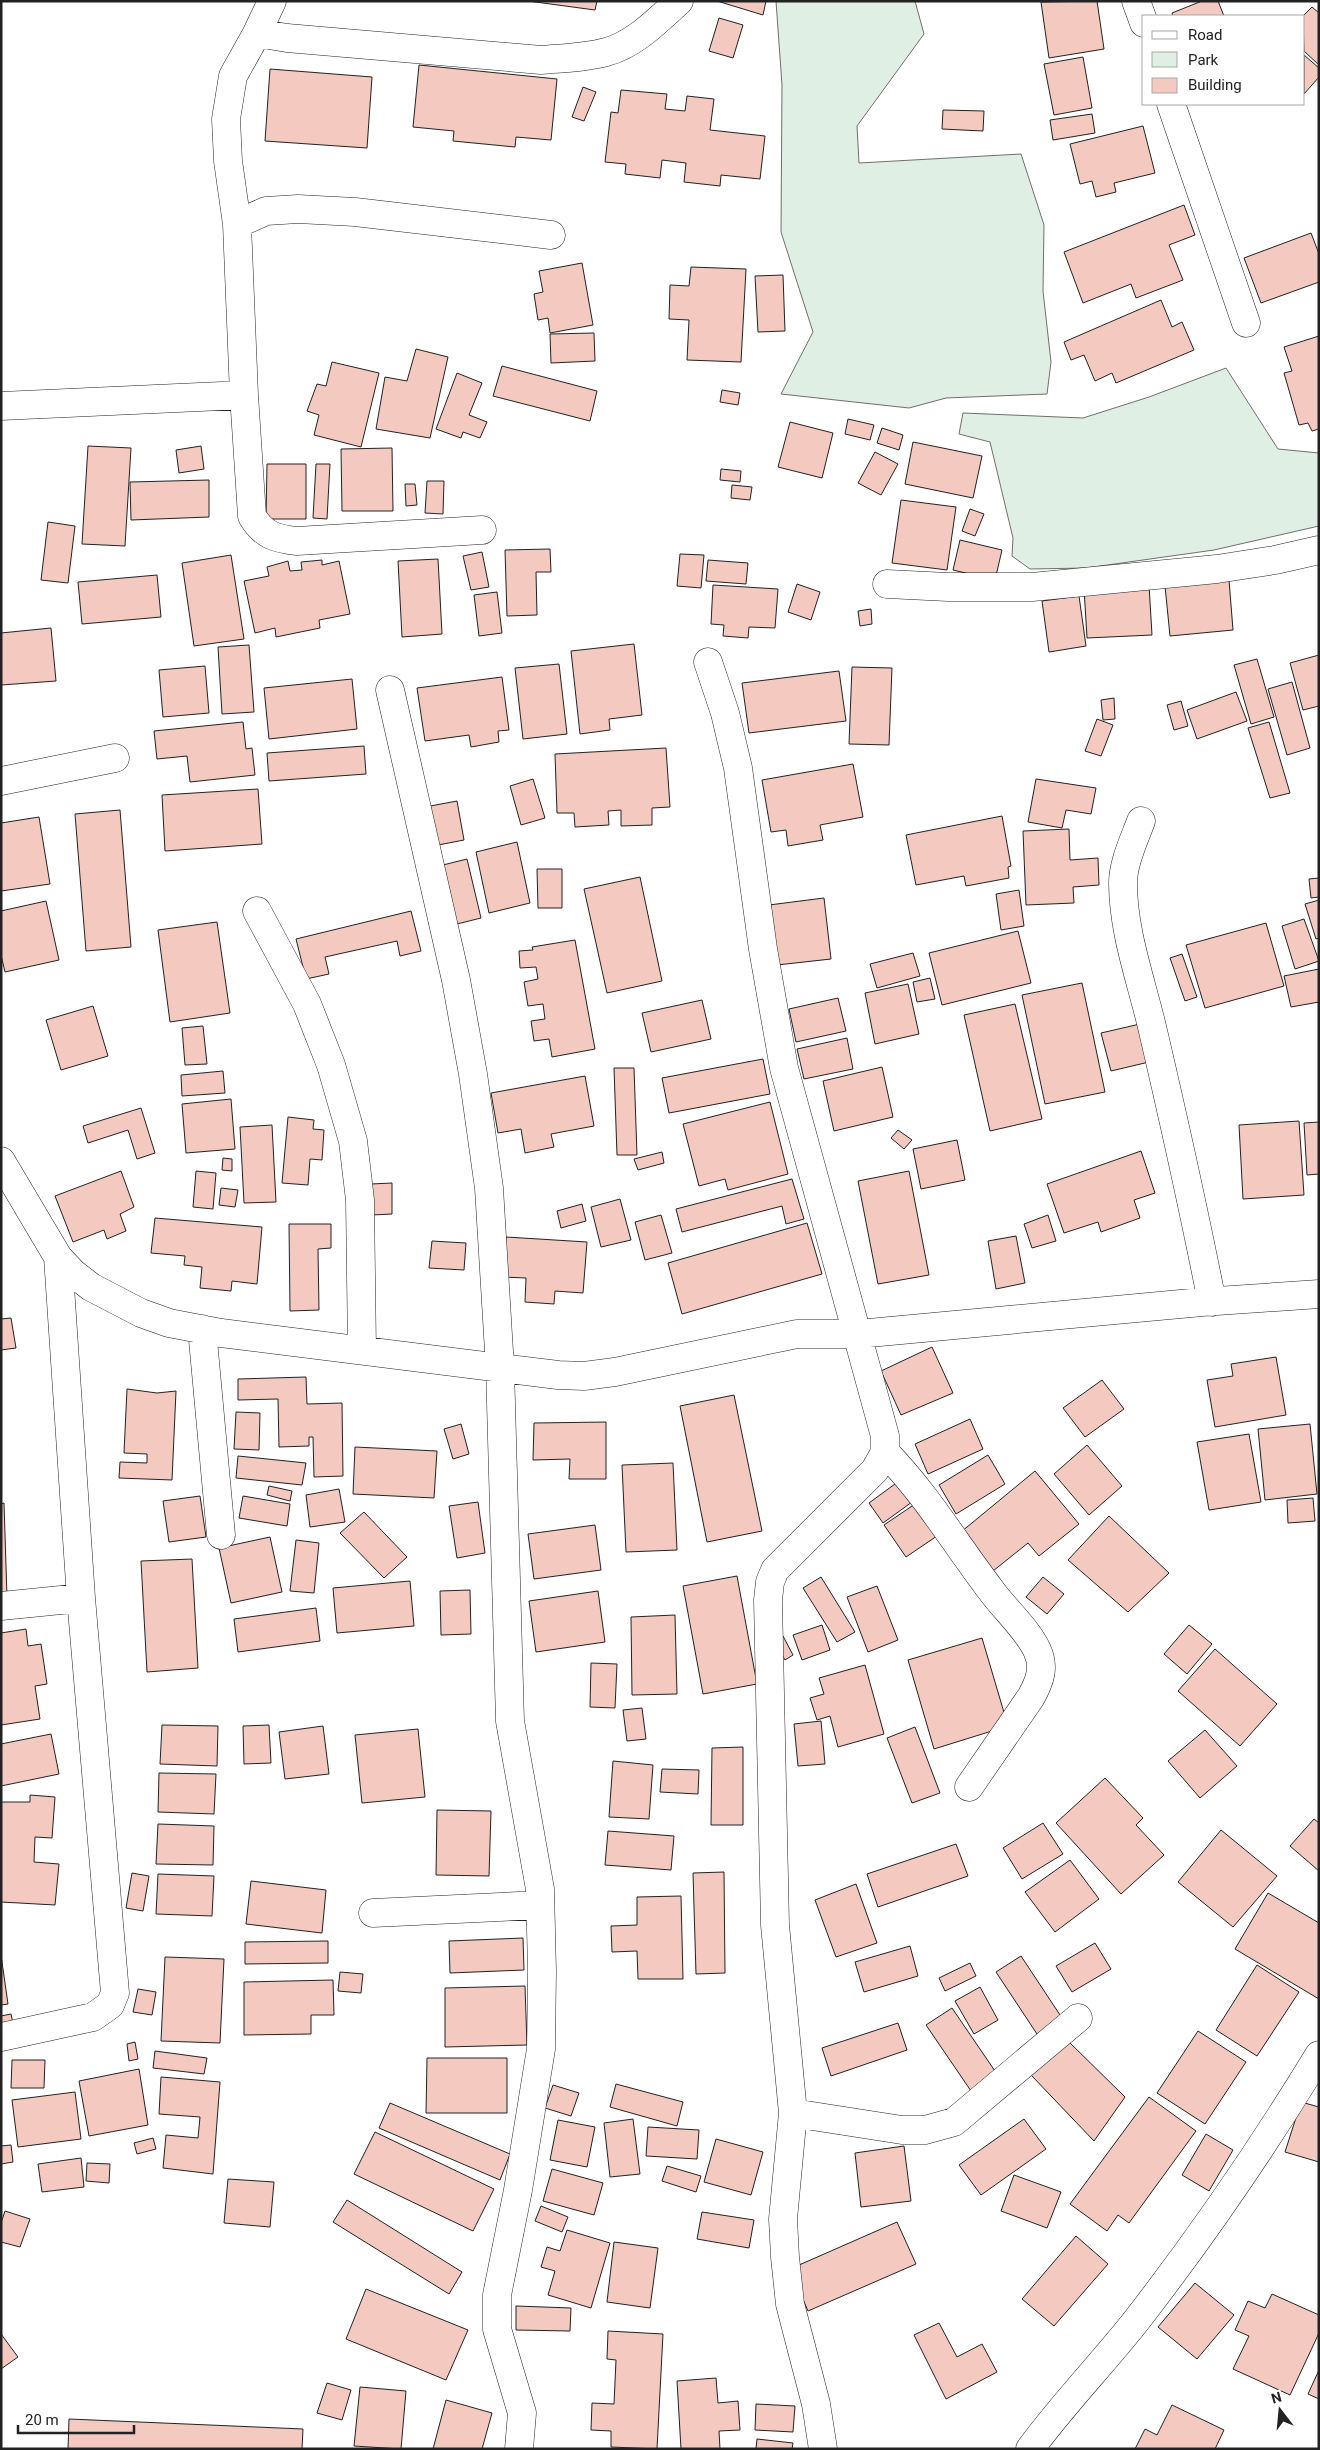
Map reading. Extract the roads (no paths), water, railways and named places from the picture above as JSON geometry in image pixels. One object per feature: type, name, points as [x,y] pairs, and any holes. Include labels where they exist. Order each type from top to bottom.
[{"type":"street","points":[[272,1],[233,76],[226,119],[228,162],[237,224],[244,395],[252,516],[259,528],[280,540],[297,541],[482,530]]},
{"type":"street","points":[[257,33],[287,38],[541,60],[608,52],[633,39],[679,1]]},
{"type":"street","points":[[1136,1],[1142,18]]},
{"type":"street","points":[[1171,105],[1246,323]]},
{"type":"street","points":[[237,224],[266,211],[298,209],[355,212],[551,235]]},
{"type":"street","points":[[1,406],[244,395]]},
{"type":"street","points":[[887,584],[948,587],[1032,587],[1217,569],[1275,560],[1319,550]]},
{"type":"street","points":[[708,662],[725,713],[738,768],[763,949],[784,1068],[885,1436],[885,1452],[875,1470],[775,1570],[770,1582],[768,1600],[775,1925],[793,2113],[783,2219],[785,2257],[790,2304],[816,2404],[823,2449]]},
{"type":"street","points":[[390,690],[456,980],[473,1074],[488,1188],[500,1368],[510,1721],[537,1870],[540,1905],[541,2049],[518,2190],[496,2295],[498,2329],[522,2413],[519,2449]]},
{"type":"street","points":[[1,782],[115,758]]},
{"type":"street","points":[[1141,822],[1123,882],[1127,919],[1133,958],[1144,991],[1170,1102],[1212,1302]]},
{"type":"street","points":[[257,912],[307,1004],[331,1065],[353,1141],[360,1200],[362,1350]]},
{"type":"street","points":[[1,1161],[58,1257],[91,1287],[133,1309],[169,1323],[202,1329],[558,1375],[584,1376],[615,1372],[797,1334],[858,1334],[1319,1294]]},
{"type":"street","points":[[1,2037],[93,2017],[110,2005],[115,1993],[80,1598],[58,1257]]},
{"type":"street","points":[[202,1329],[221,1535]]},
{"type":"street","points":[[885,1452],[926,1499],[970,1564],[1028,1636],[1037,1650],[1042,1666],[1040,1682],[1032,1697],[969,1787]]},
{"type":"street","points":[[1,1606],[80,1598]]},
{"type":"street","points":[[373,1913],[540,1905]]},
{"type":"street","points":[[793,2113],[902,2130],[926,2130],[954,2122],[1078,2018]]},
{"type":"street","points":[[1030,2449],[1055,2415],[1136,2321],[1184,2257],[1319,2056]]}]
